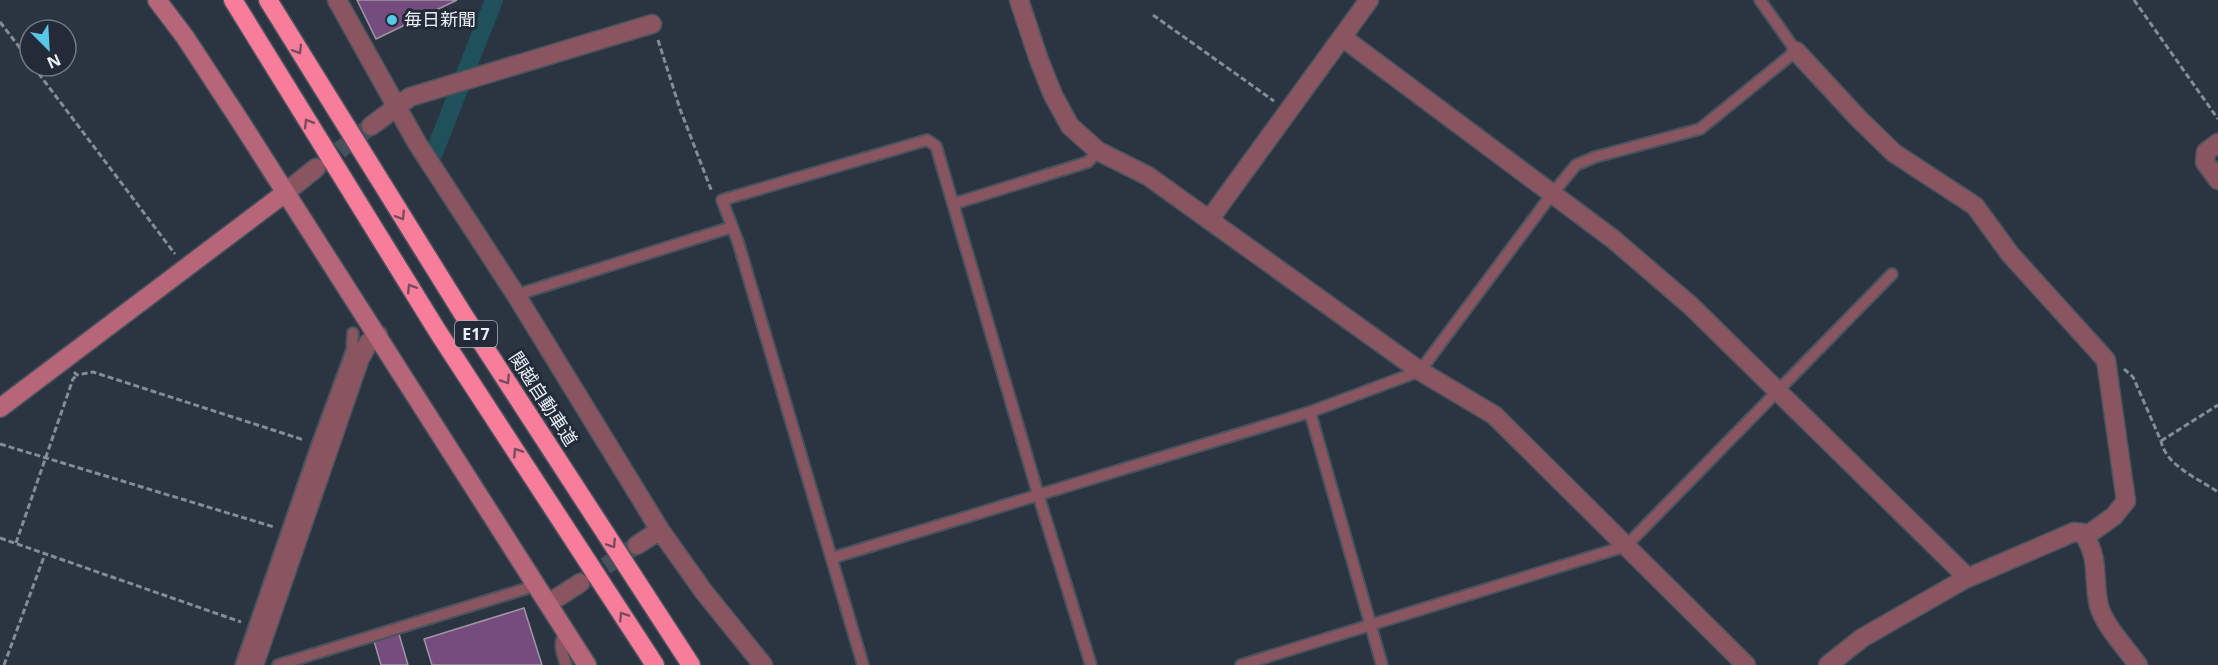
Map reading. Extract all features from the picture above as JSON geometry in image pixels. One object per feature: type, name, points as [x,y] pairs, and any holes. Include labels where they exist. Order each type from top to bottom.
[{"type":"highway","name":"E17","points":[[234,0],[432,322],[655,665]]},
{"type":"highway","name":"関越自動車道","points":[[268,0],[463,314],[691,665]]},
{"type":"street","points":[[157,0],[212,79],[378,335],[587,665]]},
{"type":"street","points":[[337,0],[395,107],[516,295],[660,530],[704,592],[763,665]]},
{"type":"street","points":[[1020,0],[1039,60],[1070,126],[1098,151],[1148,176],[1420,371],[1494,415],[1746,665]]},
{"type":"street","points":[[1209,220],[1369,0]]},
{"type":"street","points":[[371,126],[410,97],[652,24]]},
{"type":"street","points":[[1342,37],[1613,239],[1691,306],[1968,578]]},
{"type":"street","points":[[1796,51],[1858,119],[1894,153],[1975,206],[2010,254],[2106,360],[2126,501],[2114,516],[2085,537]]},
{"type":"street","points":[[2218,143],[2206,152],[2205,162],[2218,180]]},
{"type":"street","points":[[0,408],[316,168]]},
{"type":"street","points":[[254,664],[360,358],[369,342],[378,335]]},
{"type":"street","points":[[637,545],[660,530]]},
{"type":"street","points":[[1828,665],[1862,638],[1968,578],[2074,532],[2083,533],[2094,554],[2102,615],[2138,665]]},
{"type":"street","points":[[549,603],[580,583]]},
{"type":"lane","points":[[832,558],[1310,412],[1420,371],[1576,165],[1700,129],[1796,51],[1760,0]]},
{"type":"lane","points":[[863,665],[732,227],[722,201],[927,140],[936,146],[1038,494],[1091,665]]},
{"type":"lane","points":[[953,204],[1088,162],[1098,151]]},
{"type":"lane","points":[[516,295],[732,227]]},
{"type":"lane","points":[[1241,665],[1626,546],[1892,274]]},
{"type":"lane","points":[[254,664],[254,627],[352,350],[353,333]]},
{"type":"lane","points":[[1310,412],[1382,665]]},
{"type":"lane","points":[[278,665],[525,589],[536,582]]},
{"type":"lane","points":[[566,665],[560,646],[562,637],[567,631]]},
{"type":"path","points":[[2134,0],[2218,119]]},
{"type":"path","points":[[1153,15],[1288,111]]},
{"type":"path","points":[[0,22],[18,45]]},
{"type":"path","points":[[652,24],[680,109],[713,197],[722,201]]},
{"type":"path","points":[[42,78],[186,268]]},
{"type":"path","points":[[64,360],[77,375]]},
{"type":"path","points":[[2106,360],[2116,361],[2133,377],[2163,449],[2170,459],[2218,492]]},
{"type":"path","points":[[16,543],[44,457],[73,379],[77,375],[93,372],[317,445]]},
{"type":"path","points":[[2161,441],[2218,405]]},
{"type":"path","points":[[0,444],[287,531]]},
{"type":"path","points":[[0,537],[254,627]]},
{"type":"path","points":[[4,665],[45,554]]},
{"type":"building","name":"毎日新聞","points":[[357,0],[457,0],[376,39]]},
{"type":"building","points":[[524,608],[542,665],[432,665],[424,639]]},
{"type":"building","points":[[399,634],[408,665],[381,665],[374,641]]},
{"type":"waterway","points":[[434,153],[494,0]]},
{"type":"tunnel","points":[[318,167],[371,126]]},
{"type":"tunnel","points":[[583,581],[637,545]]},
{"type":"place","name":"毎日新聞","points":[[392,20]]}]
